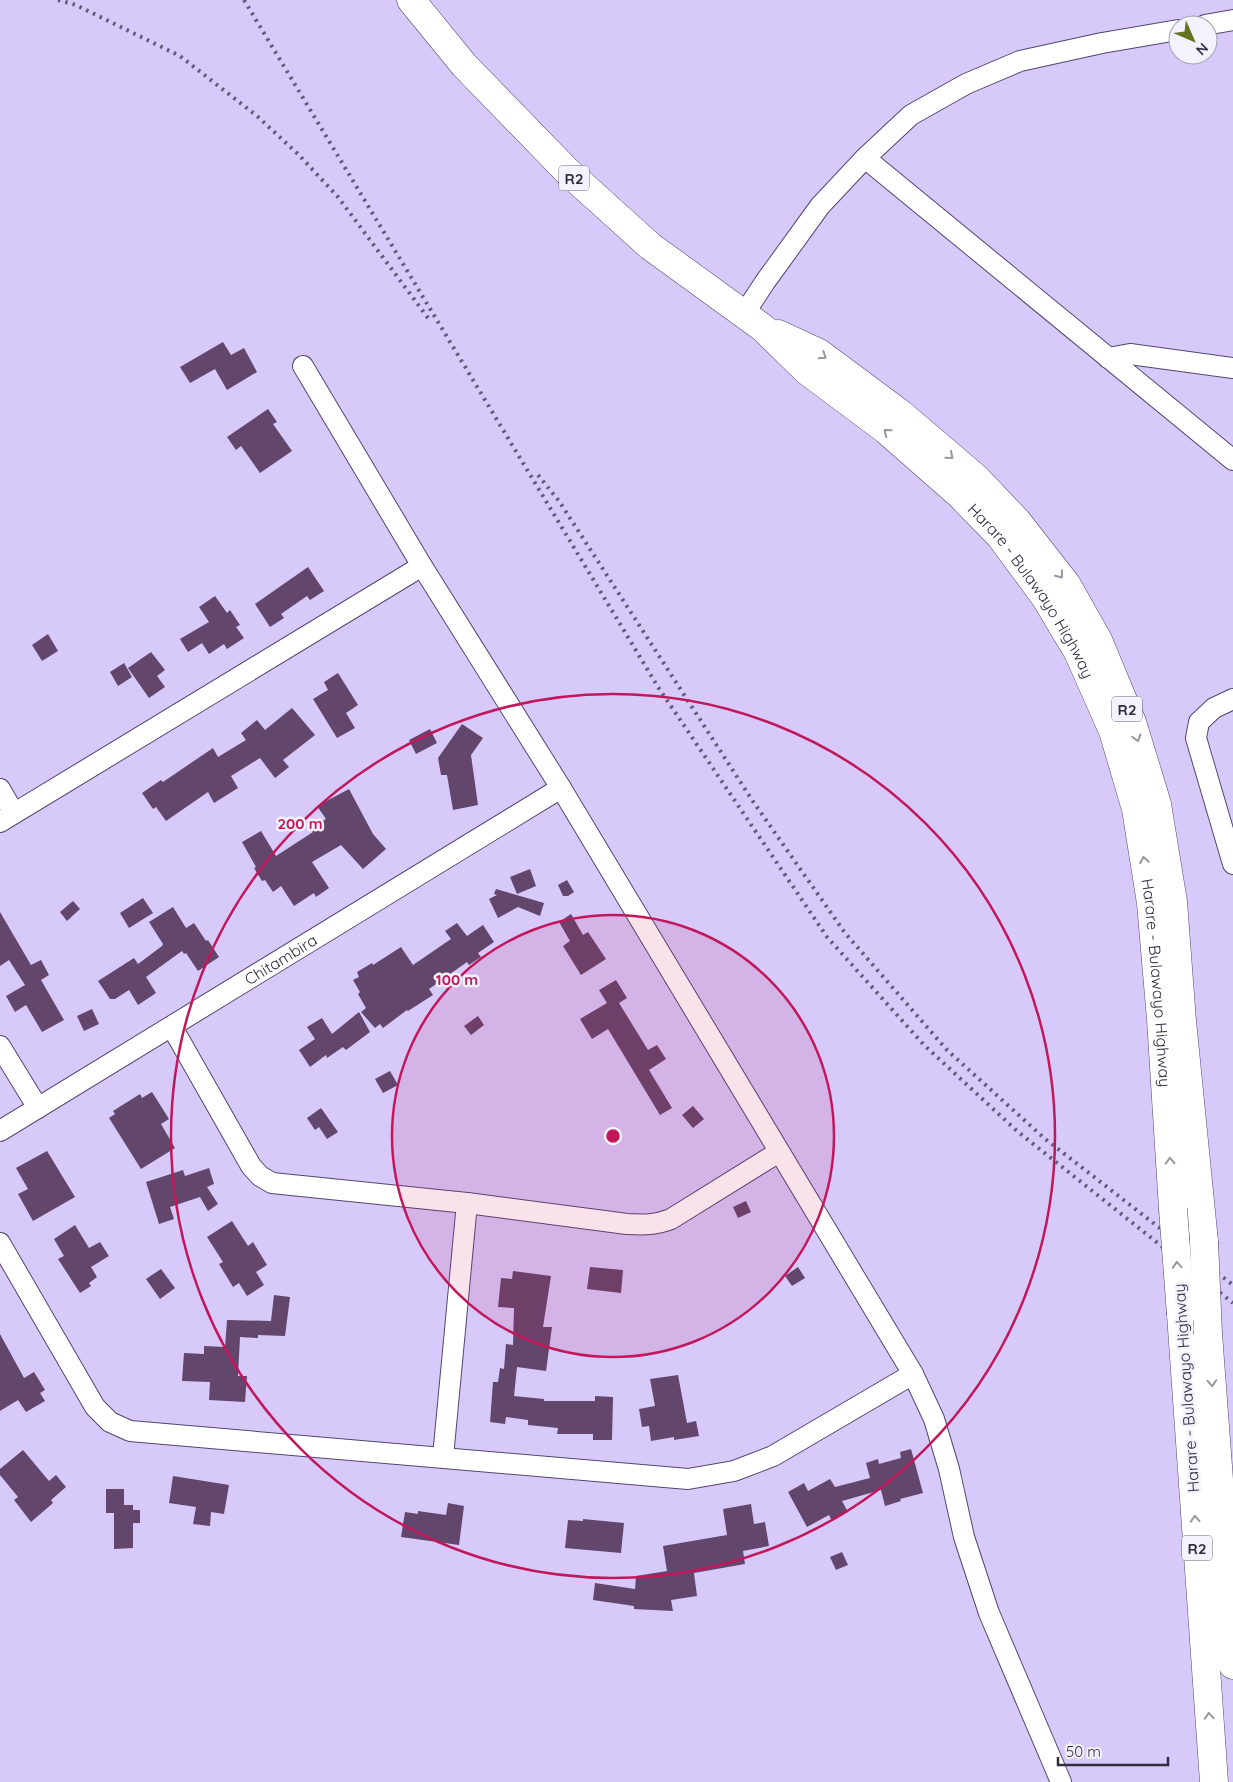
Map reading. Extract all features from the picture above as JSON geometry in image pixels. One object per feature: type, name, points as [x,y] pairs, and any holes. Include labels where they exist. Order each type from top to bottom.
[{"type":"highway","name":"Harare - Bulawayo Highway","points":[[411,0],[464,65],[567,171],[650,246],[754,321],[806,371],[886,430],[959,494],[1000,536],[1045,597],[1078,652],[1113,731],[1136,809],[1151,903],[1161,1019],[1172,1209],[1214,1782]]},
{"type":"highway","name":"Harare - Bulawayo Highway","points":[[754,321],[819,352],[901,414],[976,478],[1017,521],[1067,584],[1098,640],[1132,722],[1156,804],[1173,902],[1183,1031],[1204,1242],[1208,1334],[1233,1665]]},
{"type":"street","points":[[1218,23],[1233,20]]},
{"type":"street","points":[[754,321],[765,282],[820,206],[865,158],[911,115],[966,84],[1020,61],[1102,43],[1168,32]]},
{"type":"street","points":[[865,158],[1233,460]]},
{"type":"street","points":[[1108,358],[1130,354],[1233,368]]},
{"type":"street","points":[[303,366],[422,566],[561,788],[912,1374],[934,1419],[949,1469],[964,1537],[989,1613],[1061,1782]]},
{"type":"street","points":[[0,789],[7,818],[422,566]]},
{"type":"street","points":[[1233,699],[1214,708],[1199,722],[1196,738],[1233,864]]},
{"type":"street","name":"Chitambira","points":[[0,1131],[561,788]]},
{"type":"street","points":[[172,1027],[251,1166],[260,1176],[272,1183],[467,1203],[627,1224],[650,1225],[672,1218],[779,1152]]},
{"type":"street","points":[[0,1046],[38,1108]]},
{"type":"street","points":[[443,1457],[467,1203]]},
{"type":"street","points":[[0,1243],[95,1407],[110,1422],[130,1431],[688,1480],[734,1471],[773,1456],[912,1374]]},
{"type":"building","points":[[223,342],[231,355],[244,348],[257,372],[227,390],[215,369],[190,383],[180,367]]},
{"type":"building","points":[[268,409],[277,422],[273,424],[292,451],[260,473],[241,446],[236,450],[227,437]]},
{"type":"building","points":[[308,567],[324,591],[310,600],[307,596],[281,614],[284,618],[270,627],[255,604]]},
{"type":"building","points":[[215,596],[227,613],[230,610],[240,625],[236,627],[244,638],[227,649],[224,644],[209,654],[202,643],[188,652],[180,639],[209,622],[199,607]]},
{"type":"building","points":[[48,634],[58,651],[42,661],[32,645]]},
{"type":"building","points":[[151,652],[165,670],[157,676],[165,687],[149,698],[128,668]]},
{"type":"building","points":[[124,663],[132,677],[118,686],[110,672]]},
{"type":"building","points":[[338,673],[358,705],[346,713],[355,728],[337,738],[313,699],[328,690],[324,682]]},
{"type":"building","points":[[292,708],[315,735],[283,760],[289,767],[275,778],[260,758],[231,776],[238,788],[214,803],[208,792],[166,821],[156,807],[153,809],[142,793],[161,780],[163,782],[213,748],[218,757],[246,740],[241,733],[257,720],[265,730]]},
{"type":"building","points":[[462,724],[483,738],[471,755],[478,805],[453,810],[447,775],[441,775],[438,758]]},
{"type":"building","points":[[430,729],[437,743],[416,754],[409,740]]},
{"type":"building","points":[[349,789],[373,834],[386,849],[363,869],[341,845],[312,862],[329,888],[316,897],[314,893],[294,906],[281,886],[273,892],[265,880],[262,881],[242,842],[261,831],[276,856],[313,832],[310,828],[326,819],[317,806]]},
{"type":"building","points":[[530,869],[536,886],[517,894],[510,877]]},
{"type":"building","points":[[567,880],[574,892],[568,896],[563,896],[558,885]]},
{"type":"building","points":[[496,889],[544,903],[540,916],[518,907],[498,918],[489,899],[497,895],[494,894]]},
{"type":"building","points":[[143,898],[153,913],[129,928],[120,913]]},
{"type":"building","points":[[73,901],[80,909],[67,921],[60,912]]},
{"type":"building","points":[[173,907],[186,928],[194,923],[219,957],[198,971],[186,953],[184,954],[182,951],[146,977],[156,993],[138,1005],[129,990],[115,999],[110,999],[98,981],[134,958],[138,964],[162,946],[163,944],[149,922]]},
{"type":"building","points":[[0,912],[31,965],[41,960],[49,975],[41,980],[64,1020],[42,1032],[26,1005],[15,1012],[6,996],[25,985],[9,960],[0,966]]},
{"type":"building","points":[[571,914],[583,935],[588,932],[606,959],[581,975],[563,946],[570,941],[559,922]]},
{"type":"building","points":[[457,923],[467,936],[483,925],[494,942],[478,953],[481,957],[469,965],[467,962],[429,989],[433,995],[407,1010],[383,1028],[380,1024],[375,1028],[361,1012],[366,1008],[353,980],[359,977],[357,972],[372,963],[373,965],[401,947],[413,965],[451,939],[445,931]]},
{"type":"building","points":[[616,980],[627,998],[619,1003],[648,1050],[657,1045],[666,1059],[649,1070],[672,1108],[660,1115],[608,1029],[592,1039],[580,1019],[607,1003],[599,990]]},
{"type":"building","points":[[92,1009],[99,1024],[84,1031],[77,1016]]},
{"type":"building","points":[[359,1012],[370,1032],[346,1050],[343,1047],[327,1058],[326,1055],[310,1067],[299,1050],[315,1039],[307,1027],[322,1018],[332,1034]]},
{"type":"building","points":[[478,1016],[484,1025],[471,1035],[464,1026]]},
{"type":"building","points":[[390,1071],[398,1085],[383,1093],[375,1079]]},
{"type":"building","points":[[152,1092],[169,1119],[161,1124],[175,1148],[141,1169],[109,1118],[115,1114],[113,1111],[140,1094],[142,1098]]},
{"type":"building","points":[[693,1106],[704,1119],[693,1128],[682,1115]]},
{"type":"building","points":[[321,1108],[338,1132],[327,1139],[319,1127],[315,1130],[307,1118]]},
{"type":"building","points":[[47,1151],[75,1197],[33,1221],[18,1194],[28,1189],[16,1168]]},
{"type":"building","points":[[209,1168],[214,1184],[207,1187],[218,1204],[208,1211],[200,1197],[170,1207],[174,1219],[159,1224],[146,1182],[183,1170],[185,1176]]},
{"type":"building","points":[[746,1201],[751,1212],[738,1218],[733,1207]]},
{"type":"building","points":[[232,1221],[248,1246],[253,1242],[267,1265],[256,1272],[264,1285],[247,1296],[239,1283],[233,1287],[219,1264],[223,1262],[207,1237]]},
{"type":"building","points":[[75,1225],[89,1248],[100,1242],[109,1256],[91,1267],[97,1277],[89,1283],[91,1286],[80,1293],[58,1259],[64,1256],[54,1239]]},
{"type":"building","points":[[590,1267],[623,1270],[621,1293],[587,1289]]},
{"type":"building","points":[[798,1267],[805,1278],[792,1286],[785,1276]]},
{"type":"building","points":[[161,1269],[175,1288],[160,1299],[146,1279]]},
{"type":"building","points":[[513,1271],[551,1276],[543,1327],[552,1327],[546,1371],[517,1367],[514,1396],[544,1399],[544,1401],[595,1401],[595,1396],[613,1397],[612,1440],[593,1440],[593,1434],[557,1434],[558,1428],[528,1425],[528,1420],[506,1417],[505,1424],[490,1422],[493,1382],[498,1382],[500,1368],[504,1369],[506,1344],[513,1345],[514,1308],[498,1307],[501,1278],[512,1279]]},
{"type":"building","points":[[274,1295],[290,1297],[285,1336],[258,1335],[258,1338],[240,1337],[238,1376],[247,1376],[245,1402],[209,1400],[210,1382],[182,1381],[184,1353],[204,1354],[204,1346],[225,1347],[227,1320],[271,1321]]},
{"type":"building","points":[[0,1334],[24,1378],[34,1372],[45,1390],[40,1393],[45,1401],[26,1412],[18,1400],[0,1411]]},
{"type":"building","points":[[678,1375],[687,1423],[696,1421],[699,1436],[674,1440],[674,1437],[651,1441],[649,1426],[642,1427],[639,1409],[655,1406],[650,1379]]},
{"type":"building","points":[[911,1449],[923,1493],[900,1499],[901,1501],[885,1506],[881,1490],[842,1501],[848,1512],[832,1521],[829,1515],[807,1527],[788,1492],[804,1483],[808,1491],[830,1479],[835,1487],[870,1478],[866,1463],[878,1459],[879,1464],[901,1458],[900,1452]]},
{"type":"building","points":[[23,1450],[49,1481],[56,1475],[66,1487],[51,1500],[53,1503],[31,1522],[14,1500],[18,1497],[0,1475],[0,1469]]},
{"type":"building","points":[[173,1476],[229,1485],[224,1514],[211,1512],[210,1526],[193,1524],[196,1507],[169,1503]]},
{"type":"building","points":[[106,1489],[124,1489],[124,1505],[133,1505],[133,1510],[140,1510],[140,1523],[133,1523],[133,1548],[114,1549],[114,1513],[106,1513]]},
{"type":"building","points":[[448,1503],[464,1506],[459,1545],[401,1537],[405,1512],[418,1514],[418,1511],[446,1515]]},
{"type":"building","points":[[751,1504],[754,1524],[765,1522],[769,1546],[743,1551],[745,1564],[694,1573],[697,1596],[671,1600],[673,1611],[634,1609],[634,1606],[593,1600],[595,1583],[635,1589],[636,1576],[667,1571],[663,1546],[727,1535],[723,1509]]},
{"type":"building","points":[[583,1519],[624,1523],[621,1553],[565,1548],[568,1520],[583,1521]]},
{"type":"building","points":[[842,1552],[848,1565],[836,1570],[830,1557]]},
{"type":"railway","points":[[58,0],[76,5],[180,56],[257,116],[299,155],[338,197],[431,322]]},
{"type":"railway","points":[[244,0],[658,687],[827,937],[924,1045],[1017,1131],[1233,1303]]},
{"type":"railway","points":[[538,475],[559,501],[752,800],[845,933],[947,1050],[1044,1138],[1233,1285]]}]
